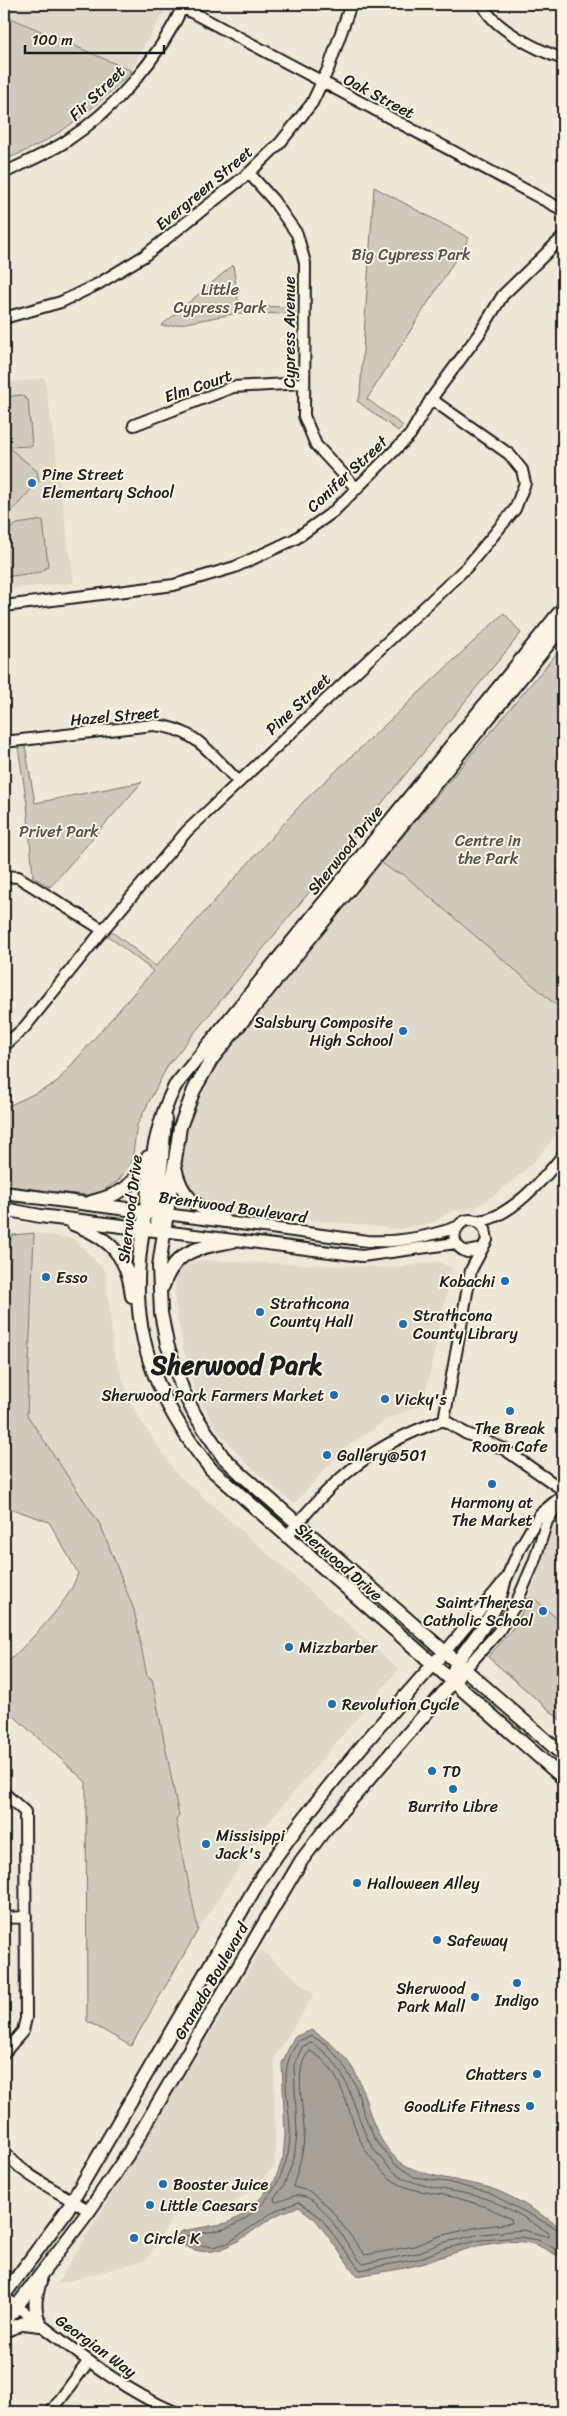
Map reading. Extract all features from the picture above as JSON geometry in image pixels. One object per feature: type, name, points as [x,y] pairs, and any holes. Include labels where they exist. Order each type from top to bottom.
[{"type":"main road","name":"Sherwood Drive","points":[[563,608],[196,1057],[174,1086],[166,1103],[153,1148],[156,1212],[163,1231],[159,1266],[160,1298],[168,1344],[183,1391],[199,1423],[223,1457],[297,1524],[563,1755]]},
{"type":"main road","name":"Sherwood Drive","points":[[563,626],[211,1060],[184,1113],[174,1160],[156,1212],[142,1229],[138,1293],[140,1319],[147,1354],[160,1390],[181,1430],[211,1469],[286,1537],[563,1778]]},
{"type":"main road","points":[[156,1212],[164,1149],[166,1103]]},
{"type":"main road","points":[[83,1204],[119,1194],[128,1187],[139,1176],[153,1148]]},
{"type":"main road","points":[[174,1160],[178,1182],[186,1196],[204,1210],[225,1221]]},
{"type":"main road","name":"Brentwood Boulevard","points":[[4,1193],[156,1212]]},
{"type":"main road","name":"Brentwood Boulevard","points":[[4,1209],[163,1231]]},
{"type":"main road","points":[[55,1217],[96,1234],[112,1246],[126,1267],[132,1300],[140,1319]]},
{"type":"main road","points":[[160,1298],[168,1270],[176,1260],[188,1253],[233,1241]]},
{"type":"main road","name":"Granada Boulevard","points":[[4,2323],[90,2211],[128,2154],[301,1861],[323,1832],[453,1682],[461,1665],[495,1610],[504,1582]]},
{"type":"main road","name":"Granada Boulevard","points":[[4,2296],[73,2200],[258,1880],[310,1809],[445,1652]]},
{"type":"main road","points":[[40,2324],[36,2316],[34,2300],[42,2272]]},
{"type":"main road","points":[[4,2331],[24,2323],[40,2324]]},
{"type":"street","name":"Evergreen Street","points":[[4,318],[61,302],[98,284],[144,256],[249,173],[299,120],[312,103],[329,67],[351,4]]},
{"type":"street","points":[[483,4],[485,10],[495,21],[522,40],[563,60]]},
{"type":"street","name":"Oak Street","points":[[183,5],[321,82],[563,210]]},
{"type":"street","name":"Fir Street","points":[[4,173],[64,143],[107,108],[131,84],[161,44],[183,5]]},
{"type":"street","name":"Cypress Avenue","points":[[249,173],[273,200],[297,234],[305,263],[304,416],[316,445],[357,489]]},
{"type":"street","name":"Conifer Street","points":[[4,606],[174,585],[207,577],[259,557],[295,539],[333,512],[410,435],[432,399],[479,334],[503,295],[563,237]]},
{"type":"street","name":"Elm Court","points":[[134,425],[233,387],[303,383]]},
{"type":"street","name":"Pine Street","points":[[4,1046],[24,1028],[103,930],[187,831],[468,566],[515,509],[525,482],[518,463],[510,454],[432,399]]},
{"type":"street","name":"Hazel Street","points":[[4,742],[152,725],[165,726],[177,728],[198,741],[238,781]]},
{"type":"street","points":[[4,876],[18,877],[103,930]]},
{"type":"street","points":[[471,1270],[454,1237],[457,1227],[466,1221],[489,1221],[530,1191],[563,1155]]},
{"type":"street","name":"Brentwood Boulevard","points":[[156,1212],[376,1242],[396,1242],[425,1237],[457,1227]]},
{"type":"street","points":[[444,1420],[471,1270],[487,1234],[485,1229],[477,1222]]},
{"type":"street","name":"Brentwood Boulevard","points":[[163,1231],[362,1256],[459,1247]]},
{"type":"street","points":[[459,1247],[472,1253],[482,1248]]},
{"type":"street","points":[[444,1420],[464,1433],[504,1449],[563,1490]]},
{"type":"street","points":[[286,1537],[340,1478],[379,1450],[427,1426],[444,1420]]},
{"type":"street","points":[[445,1652],[504,1582],[540,1514],[563,1496]]},
{"type":"street","points":[[461,1665],[498,1632],[516,1604],[534,1562],[547,1521],[563,1496]]},
{"type":"street","points":[[4,1793],[25,1812],[26,1917],[26,2018],[23,2031],[4,2053]]},
{"type":"street","points":[[4,1918],[26,1917]]},
{"type":"street","points":[[6,2158],[90,2211]]},
{"type":"street","name":"Georgian Way","points":[[4,2296],[88,2362],[137,2394],[175,2412]]},
{"type":"street","points":[[51,2412],[88,2362]]},
{"type":"shaded area","points":[[4,4],[169,4],[138,57],[132,71],[4,15]]},
{"type":"shaded area","name":"Pine Street Elementary School","points":[[45,378],[74,583],[4,589],[4,383]]},
{"type":"shaded area","name":"Salsbury Composite High School","points":[[381,862],[394,872],[403,874],[563,1011],[563,1127],[532,1164],[495,1195],[473,1209],[450,1211],[435,1222],[400,1229],[219,1210],[188,1188],[181,1173],[181,1153],[189,1121],[211,1076],[227,1051]]},
{"type":"shaded area","points":[[34,1233],[74,1239],[106,1272],[114,1353],[133,1409],[176,1473],[399,1669],[271,1819],[198,1930],[134,1610],[27,1415]]},
{"type":"shaded area","points":[[199,1260],[397,1268],[438,1261],[452,1268],[424,1400],[419,1406],[389,1418],[342,1450],[294,1504],[245,1462],[219,1432],[196,1394],[183,1347],[175,1304],[176,1270]]},
{"type":"shaded area","name":"Saint Theresa Catholic School","points":[[563,1518],[563,1722],[488,1657],[516,1624],[529,1598],[553,1529]]},
{"type":"shaded area","points":[[261,1950],[314,1994],[275,2057],[275,2165],[253,2190],[219,2211],[176,2213],[146,2260],[57,2284]]},
{"type":"green space","points":[[4,15],[132,71],[104,98],[60,132],[9,158],[4,156]]},
{"type":"green space","name":"Big Cypress Park","points":[[374,187],[469,238],[367,399],[403,426],[398,431],[357,401],[360,395]]},
{"type":"green space","name":"Little Cypress Park","points":[[233,265],[239,306],[295,307],[295,314],[238,313],[161,326]]},
{"type":"green space","points":[[21,395],[28,400],[32,446],[8,447],[37,471],[39,481],[9,514],[4,510],[4,397]]},
{"type":"green space","points":[[43,520],[48,566],[41,572],[5,577],[4,533],[17,524]]},
{"type":"green space","points":[[504,613],[521,633],[168,1065],[137,1125],[132,1161],[118,1181],[95,1196],[14,1187],[4,1183],[4,1108],[55,1084],[153,971],[108,936],[111,931],[156,966],[304,801]]},
{"type":"green space","name":"Centre in the Park","points":[[563,646],[563,1011],[403,874],[394,872],[381,862]]},
{"type":"green space","name":"Privet Park","points":[[25,746],[35,803],[142,782],[50,887],[33,877],[27,804],[18,747]]},
{"type":"green space","points":[[34,1233],[27,1415],[101,1526],[134,1610],[147,1676],[152,1679],[179,1816],[176,1820],[198,1930],[131,2046],[87,2021],[86,1782],[4,1707],[4,1666],[57,1610],[73,1585],[78,1573],[49,1522],[4,1506],[4,1247],[13,1235]]},
{"type":"green space","name":"Saint Theresa Catholic School","points":[[529,1598],[536,1600],[563,1624],[563,1722],[488,1657],[516,1624]]},
{"type":"water","points":[[312,2030],[334,2047],[352,2067],[360,2083],[370,2115],[379,2135],[384,2144],[399,2161],[418,2171],[490,2188],[528,2206],[563,2229],[563,2259],[546,2249],[523,2242],[493,2243],[462,2250],[413,2266],[357,2276],[316,2220],[299,2207],[280,2214],[229,2246],[216,2250],[203,2251],[189,2248],[174,2239],[182,2231],[227,2223],[241,2216],[260,2199],[275,2180],[283,2158],[285,2135],[282,2063],[294,2037]]},
{"type":"place","name":"Pine Street Elementary School","points":[[32,483]]},
{"type":"place","name":"Salsbury Composite High School","points":[[403,1031]]},
{"type":"place","name":"Esso","points":[[46,1277]]},
{"type":"place","name":"Kobachi","points":[[505,1281]]},
{"type":"place","name":"Strathcona County Hall","points":[[260,1312]]},
{"type":"place","name":"Strathcona County Library","points":[[403,1324]]},
{"type":"place","name":"Sherwood Park Farmers Market","points":[[334,1395]]},
{"type":"place","name":"Vicky's","points":[[385,1399]]},
{"type":"place","name":"The Break Room Cafe","points":[[510,1411]]},
{"type":"place","name":"Gallery@501","points":[[327,1455]]},
{"type":"place","name":"Harmony at The Market","points":[[492,1484]]},
{"type":"place","name":"Saint Theresa Catholic School","points":[[543,1611]]},
{"type":"place","name":"Mizzbarber","points":[[289,1647]]},
{"type":"place","name":"Revolution Cycle","points":[[332,1704]]},
{"type":"place","name":"TD","points":[[432,1771]]},
{"type":"place","name":"Burrito Libre","points":[[453,1789]]},
{"type":"place","name":"Missisippi Jack's","points":[[206,1844]]},
{"type":"place","name":"Halloween Alley","points":[[357,1883]]},
{"type":"place","name":"Safeway","points":[[437,1940]]},
{"type":"place","name":"Indigo","points":[[517,1983]]},
{"type":"place","name":"Sherwood Park Mall","points":[[475,1997]]},
{"type":"place","name":"Chatters","points":[[537,2074]]},
{"type":"place","name":"GoodLife Fitness","points":[[530,2106]]},
{"type":"place","name":"Booster Juice","points":[[163,2184]]},
{"type":"place","name":"Little Caesars","points":[[150,2205]]},
{"type":"place","name":"Circle K","points":[[134,2238]]},
{"type":"district","name":"Sherwood Park","points":[[237,1365]]}]
